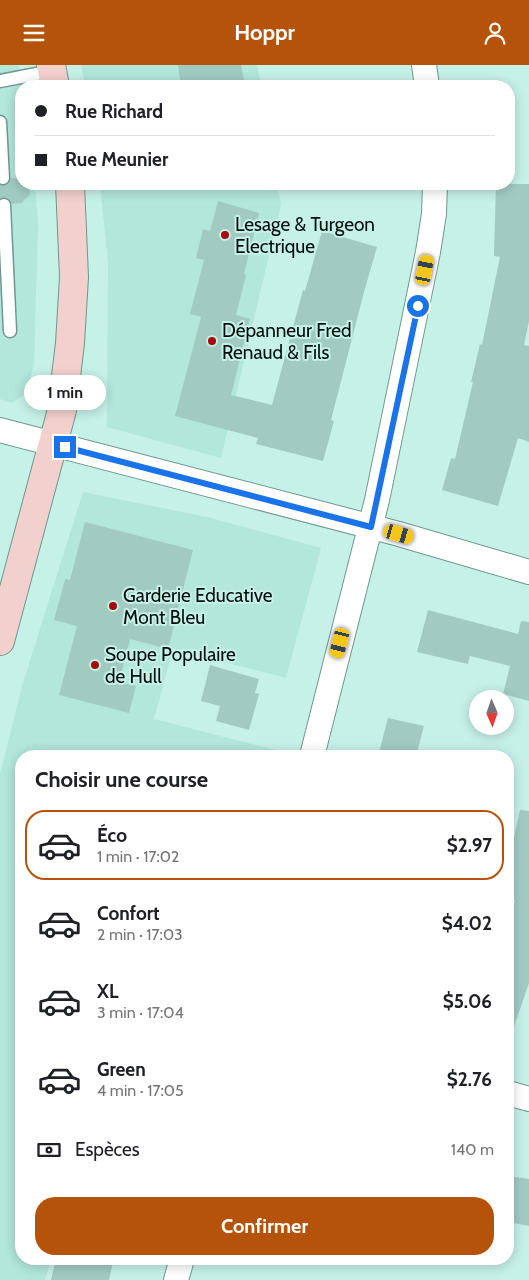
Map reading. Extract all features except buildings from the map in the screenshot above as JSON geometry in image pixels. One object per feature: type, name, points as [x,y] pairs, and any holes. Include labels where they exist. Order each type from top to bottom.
[{"type":"main road","points":[[0,641],[62,409],[70,343],[74,277],[70,190]]},
{"type":"street","points":[[424,65],[426,80]]},
{"type":"street","points":[[314,750],[371,527],[427,261],[434,214],[435,190]]},
{"type":"street","points":[[0,430],[371,527],[529,571]]},
{"type":"street","points":[[514,1095],[529,1099]]},
{"type":"street","points":[[176,1280],[180,1265]]},
{"type":"lane","points":[[0,81],[53,74]]},
{"type":"lane","points":[[0,122],[3,178]]},
{"type":"lane","points":[[4,205],[2,224],[10,331]]},
{"type":"shaded area","points":[[0,65],[18,65],[22,80],[15,80],[15,190],[35,190],[38,223],[34,364],[26,394],[11,403],[0,399]]},
{"type":"shaded area","points":[[81,65],[257,65],[260,80],[84,80]]},
{"type":"shaded area","points":[[101,190],[278,190],[281,205],[221,458],[107,427],[108,262]]},
{"type":"shaded area","points":[[83,492],[207,517],[321,548],[286,678],[173,649],[154,719],[276,750],[15,750],[15,1265],[49,1265],[45,1280],[0,1280],[0,774],[22,686]]},
{"type":"place","name":"Lesage & Turgeon Electrique","points":[[225,235]]},
{"type":"place","name":"Dépanneur Fred Renaud & Fils","points":[[212,341]]},
{"type":"place","name":"Garderie Educative Mont Bleu","points":[[113,606]]},
{"type":"place","name":"Soupe Populaire de Hull","points":[[95,665]]},
{"type":"route","points":[[65,447],[371,527],[418,306]]}]
